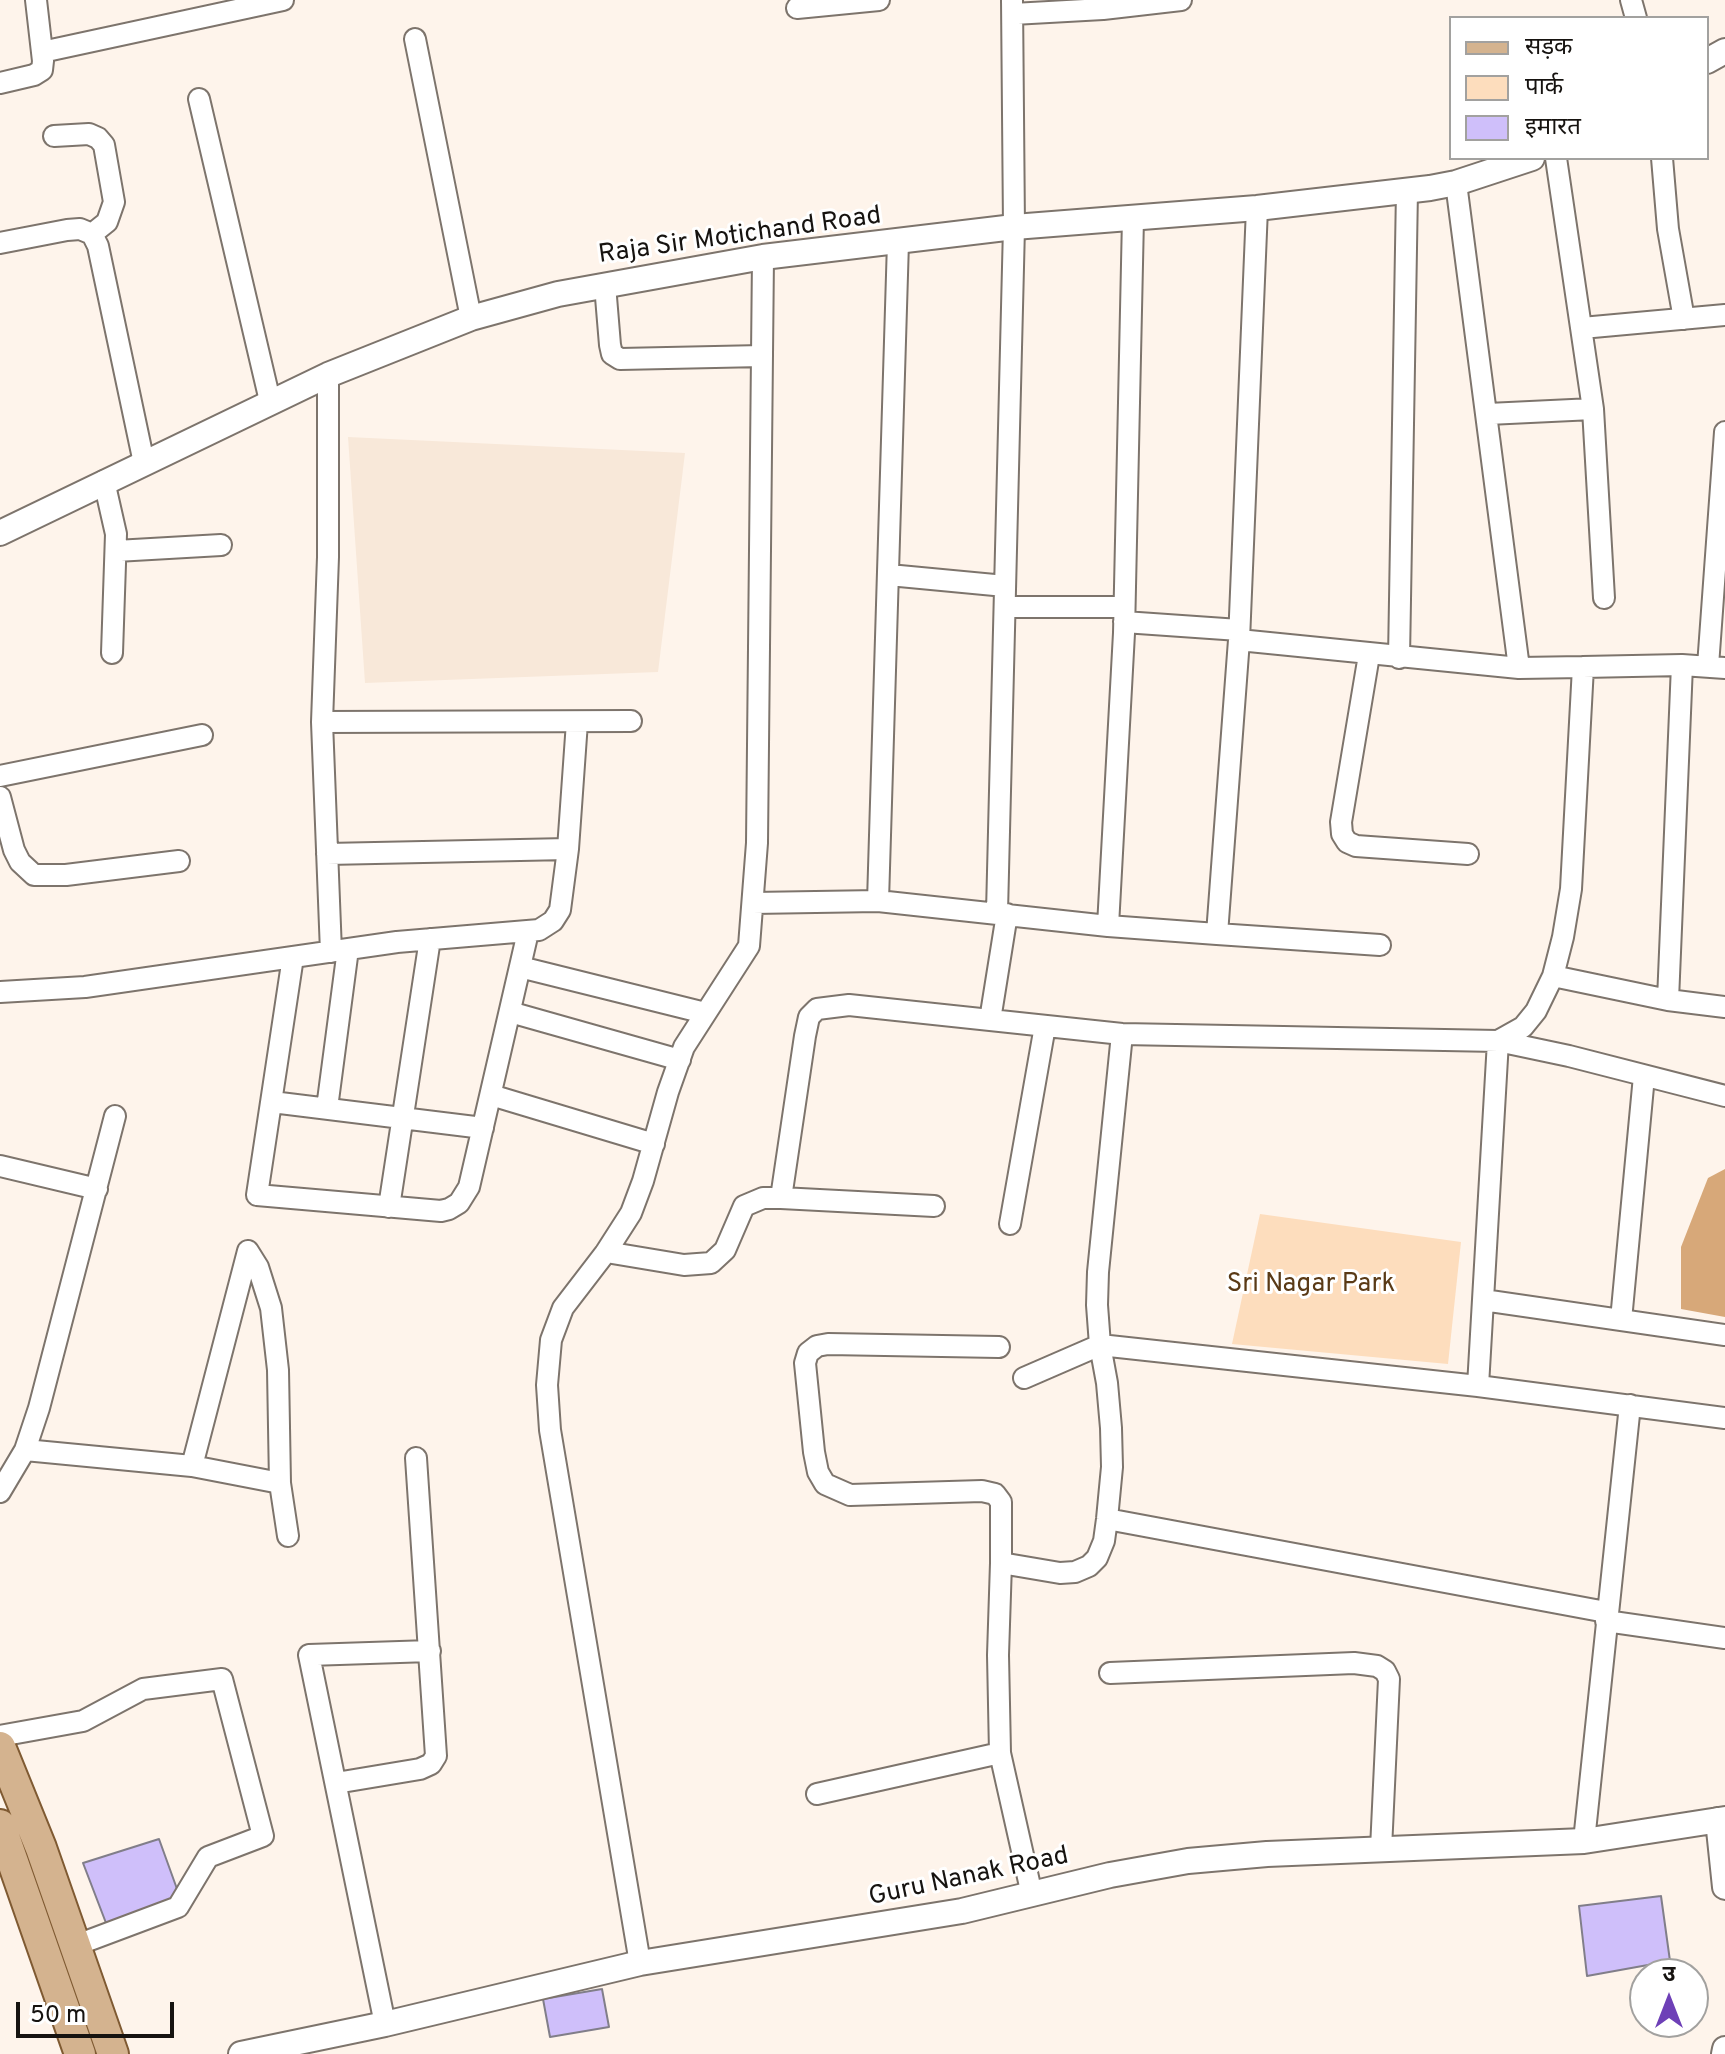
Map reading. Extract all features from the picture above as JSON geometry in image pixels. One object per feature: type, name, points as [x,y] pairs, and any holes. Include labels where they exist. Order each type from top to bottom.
[{"type":"main road","points":[[0,1747],[41,1848],[113,2054]]},
{"type":"main road","points":[[0,1825],[6,1858],[80,2054]]},
{"type":"street","points":[[0,83],[34,75],[42,70],[36,0]]},
{"type":"street","points":[[42,52],[283,0]]},
{"type":"street","points":[[797,8],[879,0]]},
{"type":"street","points":[[990,1020],[1002,913],[1005,586],[1014,227],[1012,7],[1103,9],[1181,0]]},
{"type":"street","points":[[415,39],[471,318]]},
{"type":"street","points":[[199,99],[270,401]]},
{"type":"street","points":[[54,136],[89,134],[104,145],[114,202],[107,222],[92,234]]},
{"type":"street","name":"Raja Sir Motichand Road","points":[[0,533],[328,375],[471,318],[605,285],[763,257],[1014,227],[1257,208],[1407,190],[1456,183],[1526,160]]},
{"type":"street","points":[[1556,160],[1593,409],[1604,598]]},
{"type":"street","points":[[1662,160],[1668,229],[1684,319]]},
{"type":"street","points":[[1456,183],[1519,668]]},
{"type":"street","points":[[1399,658],[1407,190]]},
{"type":"street","points":[[1217,934],[1239,635],[1257,208]]},
{"type":"street","points":[[1108,926],[1124,615],[1133,218]]},
{"type":"street","points":[[0,243],[67,230],[80,229],[92,234],[98,246],[144,463]]},
{"type":"street","points":[[878,901],[898,242]]},
{"type":"street","points":[[640,1963],[550,1430],[547,1385],[551,1340],[563,1308],[631,1213],[680,1060],[705,1013],[749,946],[757,843],[763,257]]},
{"type":"street","points":[[605,285],[610,345],[612,354],[620,359],[762,356]]},
{"type":"street","points":[[1582,328],[1725,315]]},
{"type":"street","points":[[327,1108],[340,951],[327,854],[322,722],[328,557],[328,375]]},
{"type":"street","points":[[1488,414],[1593,409]]},
{"type":"street","points":[[1005,607],[1124,615],[1399,658],[1519,668],[1717,667],[1725,432]]},
{"type":"street","points":[[104,481],[116,534],[112,653]]},
{"type":"street","points":[[116,551],[221,545]]},
{"type":"street","points":[[889,575],[1005,586]]},
{"type":"street","points":[[1369,655],[1341,822],[1342,834],[1347,842],[1356,846],[1468,854]]},
{"type":"street","points":[[1668,1000],[1682,665]]},
{"type":"street","points":[[1498,1041],[1523,1027],[1536,1011],[1553,976],[1563,937],[1571,889],[1583,667]]},
{"type":"street","points":[[322,722],[631,721]]},
{"type":"street","points":[[0,992],[85,987],[430,939],[539,930],[553,921],[560,910],[568,849],[577,722]]},
{"type":"street","points":[[0,776],[202,735]]},
{"type":"street","points":[[0,797],[14,850],[20,862],[34,875],[66,875],[179,861]]},
{"type":"street","points":[[327,854],[568,849]]},
{"type":"street","points":[[753,903],[878,901],[1108,926],[1380,945]]},
{"type":"street","points":[[293,957],[257,1195],[441,1211],[459,1203],[469,1187],[528,932]]},
{"type":"street","points":[[389,1207],[430,939]]},
{"type":"street","points":[[520,967],[705,1013]]},
{"type":"street","points":[[1553,976],[1668,1000],[1725,1007]]},
{"type":"street","points":[[781,1198],[809,1017],[817,1009],[849,1005],[1122,1034],[1498,1041],[1725,1096]]},
{"type":"street","points":[[510,1012],[680,1060]]},
{"type":"street","points":[[1010,1224],[1045,1026]]},
{"type":"street","points":[[1001,1563],[1060,1573],[1075,1572],[1089,1566],[1097,1558],[1104,1541],[1112,1467],[1107,1383],[1097,1305],[1098,1272],[1122,1034]]},
{"type":"street","points":[[1478,1386],[1498,1041]]},
{"type":"street","points":[[1621,1320],[1644,1076]]},
{"type":"street","points":[[491,1095],[654,1144]]},
{"type":"street","points":[[272,1102],[483,1128]]},
{"type":"street","points":[[0,1492],[25,1450],[39,1408],[115,1116]]},
{"type":"street","points":[[0,1166],[97,1189]]},
{"type":"street","points":[[606,1252],[684,1265],[711,1263],[725,1250],[744,1206],[763,1198],[934,1206]]},
{"type":"street","points":[[192,1466],[248,1251],[258,1267],[271,1308],[278,1370],[280,1483],[288,1536]]},
{"type":"street","points":[[1483,1300],[1725,1335]]},
{"type":"street","points":[[999,1347],[828,1344],[817,1346],[808,1353],[805,1363],[814,1452],[818,1472],[825,1484],[850,1495],[982,1491],[995,1494],[1001,1502],[1000,1753],[1032,1895]]},
{"type":"street","points":[[1024,1378],[1100,1345],[1478,1386],[1725,1418]]},
{"type":"street","points":[[1584,1841],[1630,1405]]},
{"type":"street","points":[[25,1450],[192,1466],[280,1483]]},
{"type":"street","points":[[336,1783],[420,1769],[431,1764],[436,1756],[416,1458]]},
{"type":"street","points":[[1107,1519],[1725,1638]]},
{"type":"street","points":[[385,2024],[309,1655],[430,1651]]},
{"type":"street","points":[[1110,1673],[1354,1663],[1377,1666],[1385,1671],[1389,1679],[1381,1849]]},
{"type":"street","points":[[0,1736],[83,1721],[143,1689],[222,1679],[263,1836],[208,1857],[178,1907],[74,1946]]},
{"type":"street","points":[[817,1794],[1000,1753]]},
{"type":"street","points":[[1722,1819],[1725,1887]]},
{"type":"street","name":"Guru Nanak Road","points":[[241,2054],[385,2024],[640,1963],[864,1929],[1188,1861],[1267,1854],[1584,1841],[1722,1819]]},
{"type":"shaded area","points":[[348,437],[685,453],[658,672],[365,683]]},
{"type":"shaded area","points":[[1725,1169],[1725,1317],[1681,1309],[1681,1247],[1708,1178]]},
{"type":"green space","name":"Sri Nagar Park","points":[[1260,1214],[1461,1242],[1448,1364],[1232,1344]]},
{"type":"building","points":[[159,1839],[181,1900],[106,1923],[83,1863]]},
{"type":"building","points":[[1661,1896],[1670,1958],[1629,1958],[1629,1968],[1587,1976],[1579,1906]]},
{"type":"building","points":[[602,1989],[609,2027],[550,2037],[543,1999]]}]
